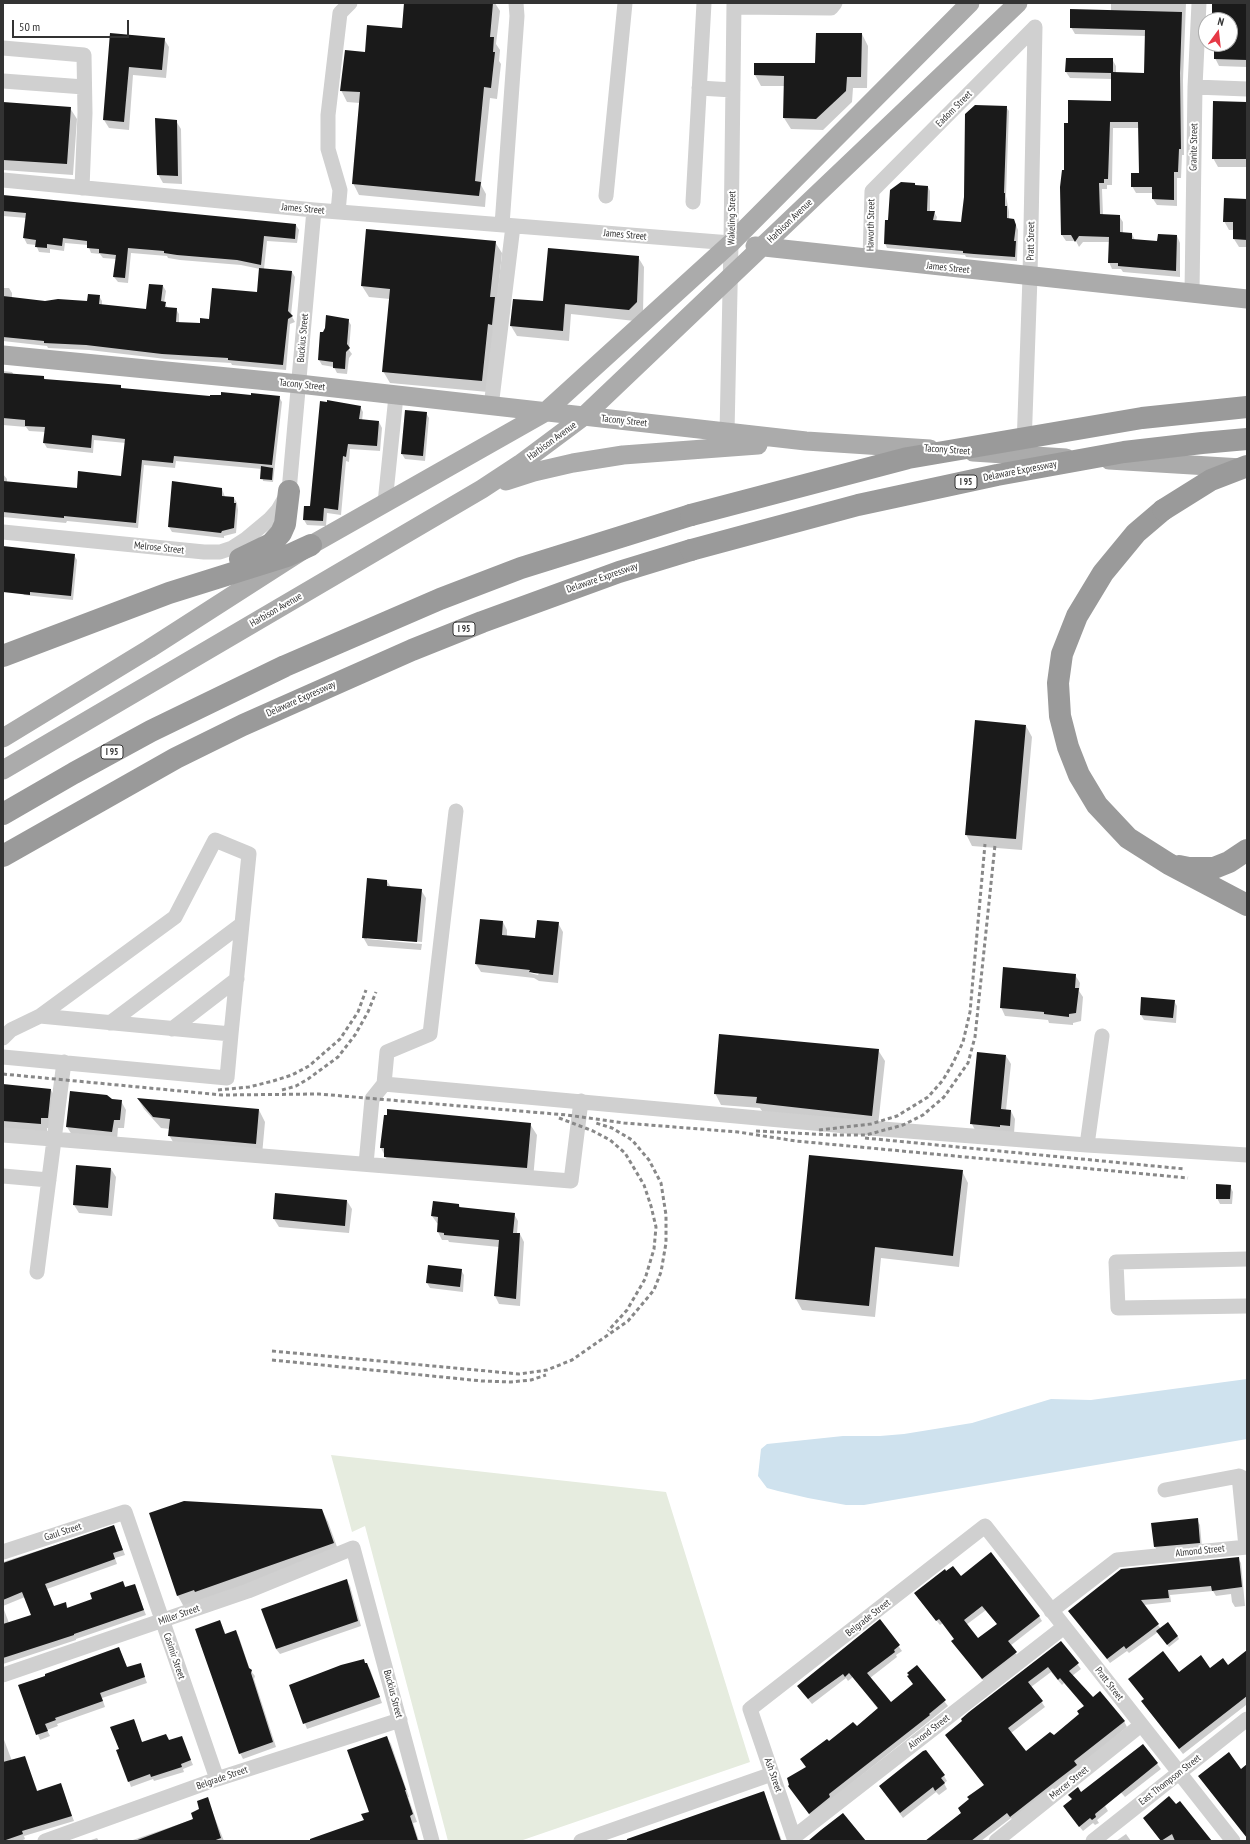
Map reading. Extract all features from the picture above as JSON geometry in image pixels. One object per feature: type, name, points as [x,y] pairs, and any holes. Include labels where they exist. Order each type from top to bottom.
[{"type":"highway","name":"I 95","points":[[3,814],[74,772],[285,666],[440,599],[514,571],[604,541],[691,515],[908,458],[1142,418],[1247,406]]},
{"type":"highway","name":"Delaware Expressway","points":[[3,856],[176,758],[243,725],[412,650],[482,622],[585,584],[691,550],[858,505],[997,475],[1124,452],[1247,439]]},
{"type":"highway","points":[[1247,467],[1211,480],[1163,510],[1136,533],[1102,573],[1077,616],[1062,654],[1058,683],[1060,716],[1068,747],[1079,775],[1097,805],[1128,838],[1170,864],[1247,905]]},
{"type":"highway","points":[[169,594],[271,544],[281,533],[285,524],[289,490]]},
{"type":"highway","points":[[3,656],[169,594],[287,556],[310,546]]},
{"type":"highway","points":[[1170,864],[1189,868],[1214,868],[1229,862],[1247,850]]},
{"type":"main road","points":[[3,738],[149,649],[310,546],[544,413],[731,243],[970,3]]},
{"type":"main road","name":"Harbison Avenue","points":[[3,770],[482,489],[520,464],[583,417],[1018,3]]},
{"type":"main road","name":"James Street","points":[[731,243],[1247,299]]},
{"type":"main road","name":"Tacony Street","points":[[3,355],[299,384],[544,413],[806,441],[1223,467],[1247,467]]},
{"type":"main road","points":[[482,489],[534,472],[573,463],[624,455],[806,441]]},
{"type":"main road","points":[[1223,467],[1247,481]]},
{"type":"street","points":[[338,212],[340,190],[328,148],[328,115],[340,13],[350,3]]},
{"type":"street","points":[[491,407],[507,225],[517,16],[516,3]]},
{"type":"street","points":[[606,196],[625,3]]},
{"type":"street","points":[[693,202],[704,3]]},
{"type":"street","points":[[734,5],[831,8],[834,3]]},
{"type":"street","name":"Granite Street","points":[[1192,292],[1195,87],[1199,3]]},
{"type":"street","name":"Wakeling Street","points":[[727,433],[731,276],[734,5]]},
{"type":"street","name":"Eadom Street","points":[[872,191],[1036,27]]},
{"type":"street","name":"Pratt Street","points":[[1023,455],[1030,276],[1036,27]]},
{"type":"street","points":[[3,48],[84,54],[85,113],[82,188]]},
{"type":"street","points":[[3,81],[84,87]]},
{"type":"street","points":[[1195,87],[1247,89]]},
{"type":"street","points":[[699,88],[733,90]]},
{"type":"street","name":"James Street","points":[[3,180],[314,210],[731,243]]},
{"type":"street","name":"Haworth Street","points":[[870,259],[872,191]]},
{"type":"street","name":"Buckius Street","points":[[289,490],[314,210]]},
{"type":"street","points":[[385,503],[396,396]]},
{"type":"street","name":"Melrose Street","points":[[3,532],[204,552],[220,552],[232,548],[258,529],[278,510],[289,490]]},
{"type":"street","points":[[366,1164],[372,1099],[384,1084],[387,1052],[430,1034],[456,810]]},
{"type":"street","points":[[3,1038],[11,1030],[40,1016],[175,917],[216,840],[249,854],[227,1078],[3,1057]]},
{"type":"street","points":[[110,1023],[242,924]]},
{"type":"street","points":[[172,1028],[237,979]]},
{"type":"street","points":[[40,1016],[231,1034]]},
{"type":"street","points":[[1087,1145],[1102,1036]]},
{"type":"street","points":[[37,1272],[64,1062]]},
{"type":"street","points":[[384,1084],[857,1127],[1087,1145],[1247,1155]]},
{"type":"street","points":[[3,1135],[571,1181],[581,1102]]},
{"type":"street","points":[[3,1176],[49,1180]]},
{"type":"street","points":[[1247,1259],[1116,1262],[1118,1308],[1247,1306]]},
{"type":"street","points":[[1165,1490],[1243,1478],[1246,1547]]},
{"type":"street","name":"Gaul Street","points":[[3,1552],[123,1512]]},
{"type":"street","name":"Casimir Street","points":[[123,1512],[125,1512],[217,1779]]},
{"type":"street","name":"Pratt Street","points":[[985,1526],[1232,1841]]},
{"type":"street","name":"Belgrade Street","points":[[750,1709],[985,1526]]},
{"type":"street","name":"Almond Street","points":[[1051,1611],[1117,1560],[1246,1547]]},
{"type":"street","name":"Buckius Street","points":[[352,1548],[432,1841]]},
{"type":"street","name":"Miller Street","points":[[3,1675],[248,1591],[352,1548]]},
{"type":"street","name":"Almond Street","points":[[794,1839],[1064,1627]]},
{"type":"street","name":"Ash Street","points":[[750,1709],[794,1839]]},
{"type":"street","name":"East Thompson Street","points":[[1093,1841],[1247,1719]]},
{"type":"street","name":"Belgrade Street","points":[[45,1841],[217,1779],[400,1720]]},
{"type":"street","name":"Mercer Street","points":[[996,1841],[1141,1725]]},
{"type":"street","points":[[581,1841],[601,1838],[772,1774]]},
{"type":"shaded area","points":[[331,1455],[666,1492],[750,1762],[520,1841],[448,1841],[365,1526],[352,1532]]},
{"type":"water","points":[[1247,1379],[1247,1439],[864,1505],[846,1505],[767,1488],[758,1476],[761,1449],[767,1444],[843,1436],[880,1436],[904,1434],[972,1423],[1051,1399],[1091,1400]]},
{"type":"building","points":[[404,3],[493,3],[490,37],[494,37],[493,52],[495,52],[491,88],[484,87],[475,181],[481,182],[479,196],[352,184],[360,92],[340,91],[345,50],[365,52],[367,25],[402,28]]},
{"type":"building","points":[[1212,3],[1247,3],[1247,60],[1214,59],[1214,52],[1238,52],[1238,12],[1212,12]]},
{"type":"building","points":[[1070,9],[1182,12],[1180,73],[1181,149],[1179,149],[1178,172],[1174,172],[1174,200],[1152,199],[1152,187],[1131,187],[1131,173],[1139,173],[1138,122],[1110,122],[1108,179],[1104,179],[1104,183],[1099,183],[1100,214],[1120,215],[1120,232],[1132,233],[1132,239],[1157,241],[1158,234],[1177,235],[1176,271],[1118,266],[1118,263],[1108,263],[1109,237],[1079,236],[1075,242],[1071,235],[1061,235],[1060,187],[1062,170],[1064,170],[1064,123],[1068,123],[1068,100],[1111,101],[1111,73],[1065,72],[1066,58],[1113,58],[1113,72],[1144,73],[1145,30],[1070,28]]},
{"type":"building","points":[[110,33],[165,38],[162,70],[129,67],[124,122],[103,120]]},
{"type":"building","points":[[816,33],[862,33],[861,77],[847,77],[846,91],[816,119],[783,118],[784,76],[754,75],[754,63],[815,63]]},
{"type":"building","points":[[1213,101],[1247,102],[1247,159],[1212,159]]},
{"type":"building","points":[[3,102],[71,107],[67,164],[3,160]]},
{"type":"building","points":[[975,105],[1007,106],[1004,193],[1005,206],[1007,206],[1007,218],[1014,219],[1016,225],[1014,241],[1016,241],[1015,257],[884,244],[885,220],[888,220],[890,190],[901,182],[928,186],[927,211],[935,211],[933,220],[961,222],[964,197],[965,114]]},
{"type":"building","points":[[155,118],[177,120],[178,176],[157,175]]},
{"type":"building","points":[[3,195],[296,224],[295,239],[264,236],[261,265],[237,260],[177,255],[164,253],[164,251],[128,248],[125,278],[113,277],[116,255],[99,253],[99,249],[87,248],[87,241],[63,238],[62,246],[47,244],[47,248],[35,247],[36,240],[23,238],[26,213],[3,211]]},
{"type":"building","points":[[1224,198],[1247,199],[1247,240],[1233,239],[1233,222],[1223,222]]},
{"type":"building","points":[[366,229],[496,241],[490,297],[495,297],[492,325],[488,324],[482,381],[382,372],[390,289],[361,286]]},
{"type":"building","points":[[548,248],[639,256],[637,302],[629,310],[565,304],[563,331],[510,326],[513,299],[543,301]]},
{"type":"building","points":[[259,268],[292,271],[288,311],[293,316],[288,319],[283,365],[228,360],[228,358],[162,354],[86,345],[44,343],[44,341],[3,337],[3,296],[45,301],[58,299],[87,301],[88,294],[100,295],[99,304],[146,309],[149,284],[163,285],[161,301],[166,302],[165,307],[177,308],[176,322],[200,323],[200,318],[209,319],[212,288],[257,292]]},
{"type":"building","points":[[326,315],[349,319],[347,344],[350,348],[346,352],[345,369],[333,368],[333,362],[318,360],[320,332],[323,332],[325,328]]},
{"type":"building","points":[[3,373],[44,376],[44,379],[121,385],[121,388],[210,396],[221,395],[221,392],[280,396],[272,465],[174,456],[173,463],[142,460],[136,523],[3,512],[3,481],[77,488],[78,471],[121,476],[125,439],[92,435],[91,448],[43,443],[45,427],[25,426],[25,420],[3,418]]},
{"type":"building","points":[[327,400],[361,406],[359,419],[379,421],[377,446],[348,444],[346,457],[343,456],[338,510],[324,508],[323,521],[303,520],[304,506],[310,506],[320,401],[327,402]]},
{"type":"building","points":[[405,410],[427,412],[423,456],[401,454]]},
{"type":"building","points":[[261,466],[273,468],[272,480],[260,479]]},
{"type":"building","points":[[172,481],[222,488],[222,496],[234,497],[234,503],[236,503],[234,528],[222,531],[221,533],[168,527]]},
{"type":"building","points":[[3,546],[75,554],[71,596],[30,592],[30,595],[3,592]]},
{"type":"building","points":[[975,720],[1026,725],[1016,839],[965,835]]},
{"type":"building","points":[[367,878],[387,880],[387,886],[422,889],[417,942],[362,938]]},
{"type":"building","points":[[480,919],[503,921],[502,935],[535,938],[537,920],[559,922],[553,975],[529,972],[530,970],[475,964]]},
{"type":"building","points":[[1003,967],[1076,974],[1075,988],[1079,988],[1076,1013],[1069,1014],[1069,1017],[1044,1014],[1044,1012],[1000,1008]]},
{"type":"building","points":[[1141,997],[1175,1000],[1173,1018],[1140,1015]]},
{"type":"building","points":[[719,1034],[879,1049],[872,1116],[756,1103],[757,1097],[714,1094]]},
{"type":"building","points":[[977,1052],[1006,1055],[1001,1109],[1011,1110],[1010,1126],[1000,1125],[1000,1127],[970,1124]]},
{"type":"building","points":[[3,1084],[51,1089],[48,1118],[41,1118],[41,1124],[3,1121]]},
{"type":"building","points":[[70,1091],[107,1095],[112,1099],[122,1100],[120,1120],[114,1120],[112,1132],[66,1127]]},
{"type":"building","points":[[137,1098],[259,1109],[256,1144],[168,1136],[170,1119],[153,1117]]},
{"type":"building","points":[[387,1109],[531,1123],[527,1168],[384,1157],[384,1148],[380,1148],[384,1115],[387,1115]]},
{"type":"building","points":[[809,1155],[963,1170],[953,1256],[875,1247],[869,1306],[795,1299]]},
{"type":"building","points":[[76,1165],[111,1168],[108,1208],[73,1205]]},
{"type":"building","points":[[1216,1184],[1231,1185],[1230,1199],[1216,1199]]},
{"type":"building","points":[[275,1193],[347,1200],[345,1226],[273,1219]]},
{"type":"building","points":[[433,1201],[459,1204],[459,1207],[515,1213],[513,1233],[520,1233],[516,1299],[494,1296],[499,1240],[444,1235],[444,1233],[437,1232],[438,1217],[431,1216]]},
{"type":"building","points":[[428,1265],[462,1269],[460,1287],[426,1283]]},
{"type":"building","points":[[184,1501],[322,1509],[334,1543],[195,1592],[194,1590],[177,1596],[149,1513]]},
{"type":"building","points":[[1198,1518],[1200,1543],[1154,1547],[1151,1523]]},
{"type":"building","points":[[114,1525],[123,1550],[113,1553],[115,1559],[45,1584],[54,1606],[66,1602],[67,1608],[92,1599],[90,1593],[123,1581],[125,1587],[135,1584],[144,1610],[3,1658],[3,1624],[31,1615],[22,1592],[3,1600],[3,1563]]},
{"type":"building","points":[[991,1552],[1040,1616],[1008,1641],[1017,1652],[982,1679],[951,1641],[954,1639],[939,1619],[936,1621],[914,1593],[945,1569],[946,1571],[953,1566],[961,1576]],"holes":[[[982,1606],[997,1624],[978,1638],[964,1620]]]},
{"type":"building","points":[[1239,1557],[1242,1587],[1212,1591],[1211,1586],[1168,1590],[1169,1598],[1141,1600],[1159,1624],[1126,1649],[1124,1646],[1107,1659],[1068,1611],[1121,1569]]},
{"type":"building","points":[[347,1579],[358,1621],[276,1649],[261,1609]]},
{"type":"building","points":[[880,1619],[900,1645],[894,1650],[895,1652],[867,1673],[891,1702],[913,1684],[907,1676],[909,1675],[907,1673],[917,1665],[946,1700],[929,1714],[930,1715],[829,1794],[830,1797],[809,1814],[788,1786],[787,1778],[806,1767],[800,1759],[827,1739],[829,1741],[853,1722],[857,1726],[878,1708],[849,1673],[845,1677],[843,1674],[808,1699],[797,1686]]},
{"type":"building","points":[[220,1620],[225,1634],[236,1630],[249,1668],[252,1670],[251,1673],[273,1742],[239,1754],[195,1629]]},
{"type":"building","points":[[1168,1622],[1178,1636],[1167,1645],[1156,1631]]},
{"type":"building","points":[[1061,1641],[1079,1663],[1069,1671],[1093,1697],[1100,1691],[1125,1721],[1074,1761],[1077,1765],[1010,1817],[1007,1813],[971,1841],[925,1841],[961,1813],[958,1808],[969,1799],[967,1797],[984,1785],[945,1735],[962,1721],[961,1719]],"holes":[[[1048,1667],[1058,1680],[1060,1678],[1084,1706],[1077,1711],[1079,1714],[1054,1735],[1050,1732],[1026,1751],[1008,1728],[1043,1701],[1028,1682]]]},
{"type":"building","points":[[119,1647],[127,1667],[141,1663],[145,1677],[100,1693],[103,1701],[55,1718],[56,1720],[45,1724],[48,1731],[36,1735],[18,1685]]},
{"type":"building","points":[[1247,1650],[1247,1696],[1179,1749],[1141,1701],[1144,1699],[1128,1679],[1163,1651],[1179,1672],[1201,1655],[1210,1668],[1223,1658],[1228,1665]]},
{"type":"building","points":[[364,1659],[365,1663],[367,1663],[380,1697],[303,1724],[289,1685],[341,1665]]},
{"type":"building","points":[[134,1719],[142,1742],[166,1734],[169,1740],[182,1736],[191,1760],[181,1764],[182,1767],[151,1777],[150,1774],[128,1782],[116,1750],[119,1749],[110,1727]]},
{"type":"building","points":[[387,1736],[406,1790],[413,1814],[410,1816],[418,1841],[310,1841],[310,1839],[364,1820],[361,1814],[369,1812],[347,1750]]},
{"type":"building","points":[[1143,1744],[1158,1763],[1095,1814],[1096,1817],[1092,1820],[1090,1818],[1079,1827],[1063,1806],[1072,1799],[1068,1795],[1078,1787],[1081,1792]]},
{"type":"building","points":[[926,1750],[945,1775],[941,1778],[945,1783],[935,1791],[933,1787],[900,1813],[879,1786]]},
{"type":"building","points":[[1229,1752],[1241,1769],[1247,1764],[1247,1838],[1198,1776]]},
{"type":"building","points":[[25,1756],[37,1791],[61,1783],[72,1816],[22,1831],[23,1834],[3,1841],[3,1762]]},
{"type":"building","points":[[764,1791],[781,1841],[627,1841],[627,1839]]},
{"type":"building","points":[[1169,1796],[1176,1804],[1180,1801],[1212,1841],[1175,1841],[1172,1834],[1161,1841],[1143,1818]]},
{"type":"building","points":[[208,1797],[221,1838],[213,1841],[135,1841],[193,1819],[191,1813],[199,1809],[197,1801]]},
{"type":"building","points":[[843,1813],[866,1841],[808,1841],[821,1830]]},
{"type":"railway","points":[[819,1130],[871,1124],[897,1116],[928,1097],[943,1080],[953,1063],[963,1042],[970,1012],[985,844]]},
{"type":"railway","points":[[756,1131],[832,1135],[866,1135],[903,1125],[923,1115],[944,1097],[968,1063],[975,1037],[995,845]]},
{"type":"railway","points":[[218,1090],[249,1087],[273,1081],[292,1075],[309,1066],[340,1039],[358,1012],[366,990]]},
{"type":"railway","points":[[282,1090],[296,1086],[308,1079],[338,1057],[355,1035],[368,1012],[376,992]]},
{"type":"railway","points":[[3,1074],[222,1095],[319,1094],[567,1115],[624,1123],[738,1132],[796,1141],[1188,1178]]},
{"type":"railway","points":[[559,1118],[593,1131],[610,1140],[625,1153],[644,1185],[656,1227],[654,1249],[645,1279],[627,1310],[608,1331]]},
{"type":"railway","points":[[272,1351],[519,1374],[547,1370],[572,1360],[628,1321],[654,1290],[661,1272],[666,1243],[666,1215],[661,1183],[649,1160],[632,1140],[612,1128],[596,1123]]},
{"type":"railway","points":[[865,1138],[1185,1169]]},
{"type":"railway","points":[[272,1360],[482,1381],[511,1382],[531,1380],[546,1375]]}]
